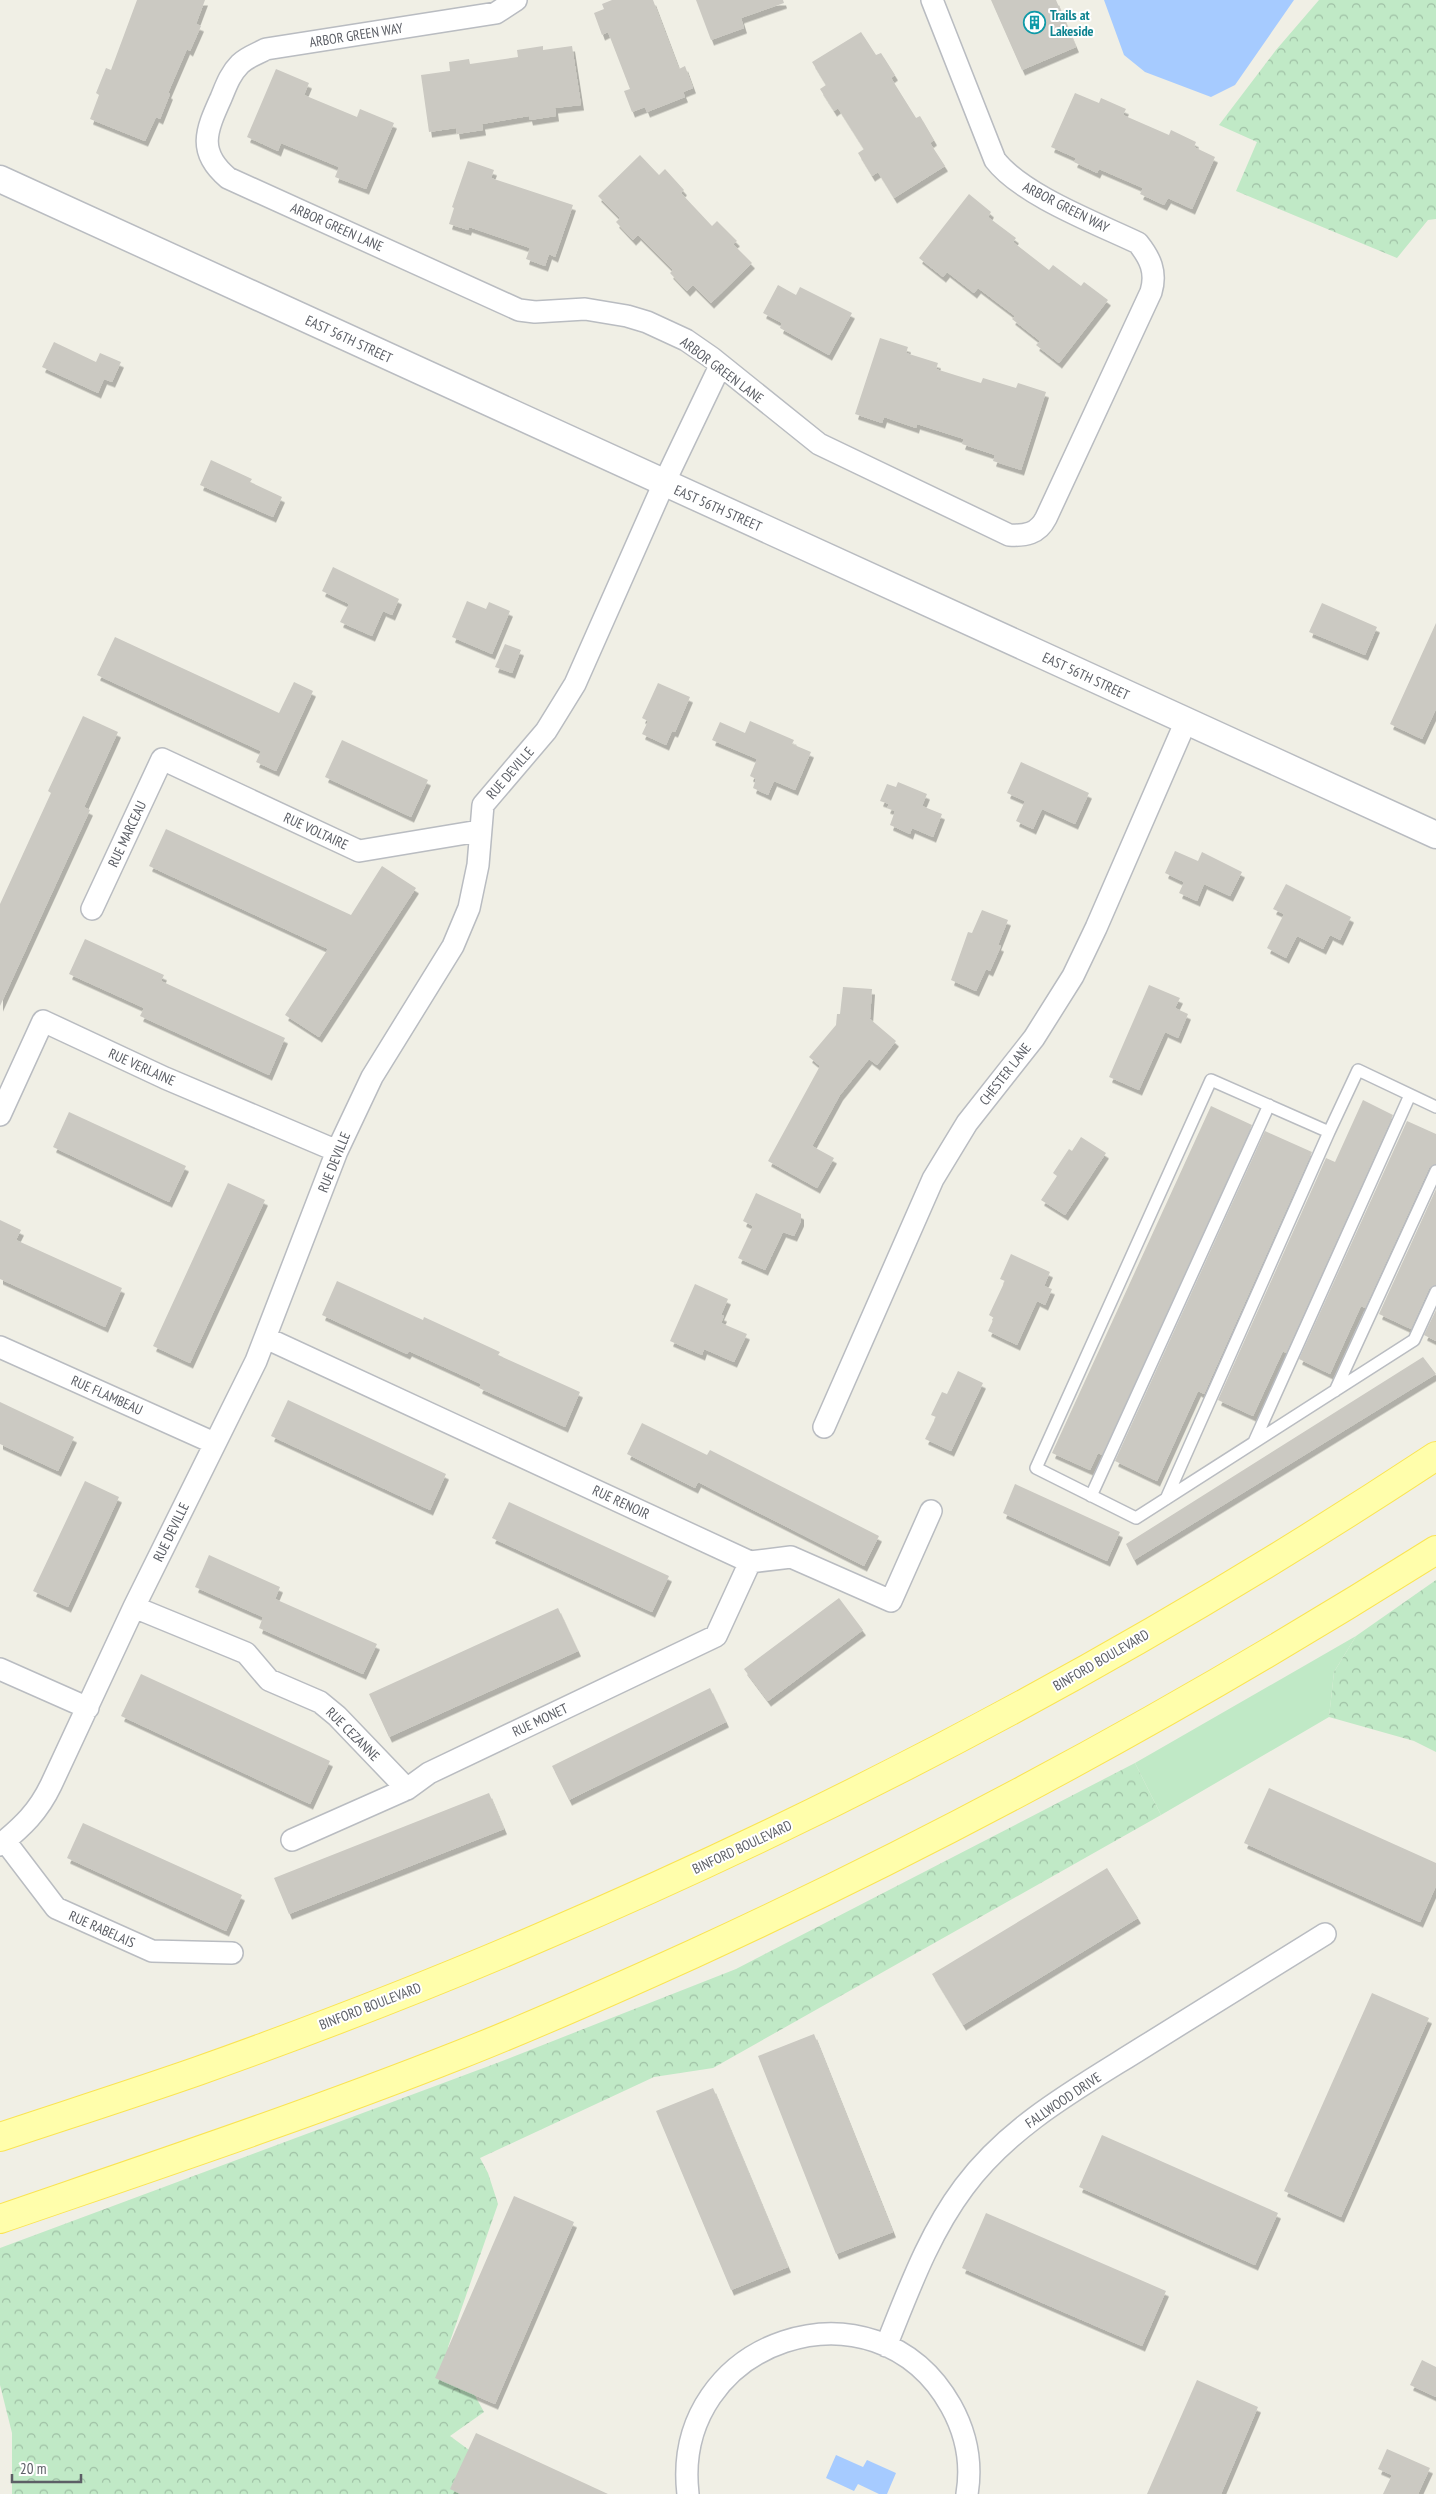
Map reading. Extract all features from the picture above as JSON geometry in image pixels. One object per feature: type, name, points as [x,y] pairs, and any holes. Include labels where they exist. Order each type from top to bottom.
[{"type":"main road","name":"BINFORD BOULEVARD","points":[[0,2137],[196,2072],[367,2008],[540,1938],[706,1864],[920,1759],[1062,1683],[1269,1563],[1436,1456]]},
{"type":"main road","points":[[0,2219],[293,2118],[458,2056],[630,1983],[754,1926],[902,1855],[1137,1730],[1294,1639],[1436,1550]]},
{"type":"street","name":"ARBOR GREEN WAY","points":[[218,104],[238,66],[266,49],[496,13],[516,0]]},
{"type":"street","name":"ARBOR GREEN WAY","points":[[932,0],[995,160],[1004,172],[1022,185],[1138,243],[1150,260],[1154,279],[1150,292],[1098,404]]},
{"type":"street","name":"ARBOR GREEN LANE","points":[[218,104],[207,129],[208,152],[216,166],[228,178],[519,310],[534,312],[585,309],[627,316],[647,322],[686,340],[819,444],[1009,535],[1024,536],[1032,533],[1043,523],[1098,404]]},
{"type":"street","name":"EAST 56TH STREET","points":[[0,179],[1436,835]]},
{"type":"street","name":"RUE DEVILLE","points":[[3,1843],[40,1806],[88,1708],[134,1607],[266,1338],[337,1151],[372,1077],[453,946],[469,908],[478,865],[479,831],[483,805],[546,731],[575,684],[664,483],[720,366]]},
{"type":"street","name":"CHESTER LANE","points":[[824,1427],[929,1185],[967,1123],[1034,1038],[1073,976],[1096,928],[1186,721]]},
{"type":"street","name":"RUE VOLTAIRE","points":[[162,759],[359,851],[479,831]]},
{"type":"street","name":"RUE MARCEAU","points":[[92,909],[162,759]]},
{"type":"street","name":"RUE VERLAINE","points":[[0,1115],[43,1021],[165,1078],[337,1151]]},
{"type":"street","name":"RUE RENOIR","points":[[266,1338],[750,1562]]},
{"type":"street","name":"RUE FLAMBEAU","points":[[0,1347],[214,1444]]},
{"type":"street","points":[[750,1562],[791,1557],[890,1601],[931,1511]]},
{"type":"street","name":"RUE MONET","points":[[292,1840],[408,1789],[429,1773],[716,1636],[750,1562]]},
{"type":"street","name":"RUE CEZANNE","points":[[134,1607],[246,1653],[269,1680],[320,1702],[337,1716],[408,1789]]},
{"type":"street","points":[[1,1673],[88,1708]]},
{"type":"street","name":"RUE RABELAIS","points":[[3,1843],[56,1908],[152,1951],[232,1953]]},
{"type":"street","name":"FALLWOOD DRIVE","points":[[886,2346],[940,2222],[963,2188],[994,2152],[1023,2126],[1060,2100],[1325,1934]]},
{"type":"street","points":[[688,2494],[687,2461],[695,2426],[712,2393],[744,2361],[772,2345],[792,2338],[813,2335],[845,2335],[886,2346],[921,2369],[950,2405],[961,2428],[969,2469],[968,2494]]},
{"type":"lane","points":[[1166,1499],[1358,1070],[1436,1107]]},
{"type":"lane","points":[[1329,1132],[1211,1080],[1036,1468],[1136,1518],[1414,1340],[1436,1292]]},
{"type":"lane","points":[[1254,1443],[1410,1095]]},
{"type":"lane","points":[[1091,1496],[1269,1105]]},
{"type":"lane","points":[[1335,1391],[1436,1171]]},
{"type":"green space","points":[[1319,0],[1436,0],[1436,219],[1428,220],[1397,258],[1236,191],[1257,142],[1219,125],[1276,50]]},
{"type":"green space","points":[[1436,1580],[1436,1752],[1414,1741],[1329,1717],[1334,1672],[1356,1636]]},
{"type":"green space","points":[[1356,1636],[1334,1672],[1329,1717],[1161,1815],[1135,1763]]},
{"type":"green space","points":[[1135,1763],[1161,1815],[713,2068],[654,2077],[480,2158],[488,2173],[498,2204],[448,2347],[484,2412],[450,2436],[529,2494],[12,2494],[12,2433],[0,2385],[0,2248],[497,2063],[736,1969]]},
{"type":"water","points":[[1104,0],[1294,0],[1235,85],[1211,97],[1145,72],[1124,55]]},
{"type":"water","points":[[836,2455],[863,2467],[867,2460],[896,2473],[887,2494],[879,2494],[858,2484],[854,2491],[826,2478]]},
{"type":"building","points":[[137,0],[205,0],[196,24],[201,26],[190,51],[187,49],[168,93],[170,94],[160,119],[156,117],[145,141],[90,119],[99,95],[96,93],[106,68],[111,70]]},
{"type":"building","points":[[612,0],[653,0],[679,69],[685,66],[693,88],[683,92],[685,97],[647,112],[645,107],[632,112],[624,91],[630,89],[608,32],[602,35],[594,13],[604,9],[602,4]]},
{"type":"building","points":[[696,0],[783,0],[784,3],[741,18],[744,28],[711,40]]},
{"type":"building","name":"Trails at Lakeside","points":[[991,0],[1056,0],[1076,47],[1022,70]]},
{"type":"building","points":[[861,32],[876,55],[881,53],[895,75],[891,78],[916,118],[920,116],[934,140],[930,143],[945,166],[894,198],[878,172],[872,176],[858,153],[864,149],[838,108],[834,111],[820,89],[826,85],[812,62]]},
{"type":"building","points":[[543,46],[543,50],[572,46],[581,105],[555,108],[556,116],[530,120],[529,116],[482,124],[483,130],[457,134],[456,128],[429,132],[421,75],[450,71],[449,62],[469,59],[470,64],[518,57],[517,50]]},
{"type":"building","points":[[276,69],[309,83],[304,95],[357,117],[360,109],[394,123],[366,189],[335,177],[339,167],[281,143],[278,151],[247,137]]},
{"type":"building","points":[[1075,93],[1099,103],[1101,98],[1126,109],[1123,115],[1169,135],[1171,130],[1196,142],[1194,147],[1215,157],[1192,209],[1168,198],[1164,205],[1140,194],[1143,188],[1099,169],[1097,173],[1074,162],[1076,158],[1051,147]]},
{"type":"building","points":[[640,155],[659,175],[665,169],[684,190],[681,193],[712,226],[717,221],[737,241],[733,244],[752,263],[711,303],[693,285],[687,291],[670,273],[673,270],[638,235],[633,240],[616,222],[620,218],[598,196]]},
{"type":"building","points":[[468,161],[494,170],[491,178],[573,205],[555,257],[549,254],[545,266],[526,259],[530,248],[469,227],[468,230],[449,224],[454,208],[452,207]]},
{"type":"building","points":[[969,194],[991,212],[988,217],[1016,238],[1013,242],[1049,270],[1053,265],[1081,286],[1084,282],[1108,300],[1059,363],[1036,345],[1040,341],[1012,319],[1015,316],[978,288],[974,293],[947,272],[943,277],[919,258]]},
{"type":"building","points":[[778,285],[796,295],[800,287],[852,313],[829,355],[780,328],[782,323],[763,313]]},
{"type":"building","points":[[880,338],[908,347],[906,353],[938,363],[936,369],[981,383],[983,378],[1016,388],[1018,383],[1046,392],[1021,470],[993,461],[995,455],[962,444],[964,439],[917,424],[916,428],[884,417],[882,423],[855,414]]},
{"type":"building","points":[[54,342],[96,362],[100,353],[121,362],[112,382],[104,379],[98,393],[42,367]]},
{"type":"building","points":[[211,460],[252,479],[250,482],[282,497],[273,517],[200,485]]},
{"type":"building","points":[[333,567],[399,599],[392,615],[383,611],[372,636],[340,622],[349,604],[322,591]]},
{"type":"building","points":[[467,601],[486,609],[489,602],[510,611],[492,654],[452,637]]},
{"type":"building","points":[[1322,603],[1377,627],[1365,655],[1309,632]]},
{"type":"building","points":[[1436,623],[1436,709],[1422,739],[1390,724]]},
{"type":"building","points":[[115,637],[279,713],[294,682],[313,691],[276,771],[256,762],[261,751],[97,675]]},
{"type":"building","points":[[505,644],[521,650],[512,673],[495,667]]},
{"type":"building","points":[[658,683],[690,697],[675,732],[672,731],[666,745],[642,734],[648,721],[642,718]]},
{"type":"building","points":[[83,716],[118,732],[84,807],[90,810],[0,1006],[0,904],[51,793],[48,791]]},
{"type":"building","points":[[750,721],[794,740],[792,744],[811,752],[795,790],[774,781],[768,795],[753,788],[756,779],[750,776],[757,759],[712,740],[720,722],[745,733]]},
{"type":"building","points":[[342,740],[428,780],[411,817],[325,777]]},
{"type":"building","points":[[1021,762],[1089,793],[1075,824],[1042,809],[1033,829],[1016,821],[1025,801],[1007,793]]},
{"type":"building","points":[[898,782],[927,794],[922,806],[942,814],[933,837],[912,828],[910,834],[890,825],[895,811],[887,808],[889,804],[880,801],[887,784],[896,787]]},
{"type":"building","points":[[166,829],[351,915],[382,866],[416,888],[319,1037],[285,1015],[328,949],[149,866]]},
{"type":"building","points":[[1175,851],[1198,861],[1202,852],[1242,872],[1230,896],[1204,884],[1197,901],[1179,893],[1184,882],[1165,873]]},
{"type":"building","points":[[1286,884],[1351,917],[1340,940],[1330,935],[1323,949],[1297,936],[1286,958],[1267,948],[1284,914],[1273,909]]},
{"type":"building","points":[[982,910],[1008,920],[998,945],[1001,946],[990,971],[986,969],[976,991],[951,980],[968,932],[972,933]]},
{"type":"building","points":[[85,939],[164,975],[161,981],[285,1038],[269,1075],[140,1016],[144,1008],[69,974]]},
{"type":"building","points":[[1149,985],[1180,998],[1175,1008],[1188,1014],[1178,1038],[1165,1032],[1139,1090],[1109,1077]]},
{"type":"building","points":[[843,987],[872,989],[870,1019],[896,1041],[877,1065],[869,1059],[840,1095],[812,1146],[834,1158],[817,1188],[768,1161],[820,1066],[809,1057],[836,1025],[837,1014],[840,1014]]},
{"type":"building","points":[[1363,1100],[1393,1115],[1286,1353],[1283,1351],[1253,1416],[1218,1400],[1326,1158],[1335,1162]]},
{"type":"building","points":[[1211,1106],[1252,1125],[1102,1455],[1098,1453],[1090,1470],[1052,1453]]},
{"type":"building","points":[[69,1112],[186,1166],[169,1202],[53,1147]]},
{"type":"building","points":[[1407,1121],[1436,1134],[1436,1164],[1429,1168],[1365,1308],[1361,1306],[1330,1374],[1299,1359]]},
{"type":"building","points":[[1265,1131],[1312,1152],[1204,1394],[1198,1391],[1157,1481],[1115,1461]]},
{"type":"building","points":[[1081,1137],[1106,1153],[1065,1215],[1041,1200],[1057,1176],[1053,1173],[1069,1149],[1072,1151]]},
{"type":"building","points":[[228,1183],[265,1200],[190,1363],[153,1346]]},
{"type":"building","points":[[1436,1189],[1436,1285],[1429,1289],[1411,1329],[1379,1314]]},
{"type":"building","points":[[756,1193],[801,1214],[801,1221],[794,1236],[783,1232],[765,1270],[738,1258],[753,1226],[743,1221]]},
{"type":"building","points":[[0,1220],[21,1230],[16,1240],[122,1288],[105,1327],[0,1279]]},
{"type":"building","points":[[1011,1254],[1050,1272],[1044,1286],[1052,1289],[1045,1305],[1037,1301],[1017,1345],[988,1331],[994,1318],[989,1315],[1005,1281],[1000,1279]]},
{"type":"building","points":[[337,1281],[423,1320],[424,1317],[500,1352],[498,1355],[580,1392],[565,1427],[479,1388],[481,1384],[409,1351],[407,1354],[322,1315]]},
{"type":"building","points":[[695,1284],[728,1299],[721,1315],[724,1316],[721,1323],[747,1334],[734,1362],[704,1349],[702,1355],[670,1341]]},
{"type":"building","points":[[1436,1310],[1436,1341],[1424,1335]]},
{"type":"building","points":[[1423,1357],[1436,1374],[1134,1560],[1126,1544]]},
{"type":"building","points":[[958,1371],[983,1383],[951,1451],[925,1439],[936,1417],[931,1415],[942,1392],[947,1394]]},
{"type":"building","points":[[288,1400],[446,1474],[430,1510],[271,1436]]},
{"type":"building","points":[[0,1402],[74,1437],[58,1471],[0,1444]]},
{"type":"building","points":[[642,1423],[707,1455],[710,1450],[879,1536],[864,1566],[698,1482],[695,1488],[627,1454]]},
{"type":"building","points":[[85,1481],[119,1497],[68,1607],[33,1591]]},
{"type":"building","points":[[1015,1484],[1120,1532],[1107,1561],[1003,1513]]},
{"type":"building","points":[[509,1502],[669,1576],[652,1612],[492,1538]]},
{"type":"building","points":[[209,1555],[280,1587],[275,1599],[377,1644],[363,1674],[259,1628],[263,1617],[195,1587]]},
{"type":"building","points":[[839,1598],[863,1630],[768,1701],[744,1669]]},
{"type":"building","points":[[558,1608],[578,1651],[389,1737],[369,1694]]},
{"type":"building","points":[[141,1674],[330,1761],[310,1804],[121,1716]]},
{"type":"building","points":[[710,1688],[726,1722],[569,1800],[552,1766]]},
{"type":"building","points":[[1269,1788],[1436,1863],[1436,1886],[1420,1922],[1244,1843]]},
{"type":"building","points":[[489,1793],[504,1829],[289,1914],[274,1878]]},
{"type":"building","points":[[83,1823],[242,1895],[226,1931],[67,1858]]},
{"type":"building","points":[[1107,1868],[1138,1918],[963,2025],[932,1974]]},
{"type":"building","points":[[1372,1993],[1429,2018],[1341,2217],[1284,2191]]},
{"type":"building","points":[[814,2034],[893,2232],[836,2254],[758,2056]]},
{"type":"building","points":[[713,2088],[788,2267],[731,2290],[656,2111]]},
{"type":"building","points":[[1102,2135],[1278,2213],[1255,2265],[1079,2187]]},
{"type":"building","points":[[514,2196],[574,2222],[495,2404],[435,2378]]},
{"type":"building","points":[[986,2213],[1166,2291],[1142,2346],[962,2268]]},
{"type":"building","points":[[1422,2360],[1436,2367],[1436,2397],[1410,2385]]},
{"type":"building","points":[[1197,2380],[1258,2407],[1221,2494],[1147,2494]]},
{"type":"building","points":[[476,2433],[608,2494],[460,2494],[450,2489]]},
{"type":"building","points":[[1387,2449],[1430,2468],[1418,2494],[1383,2494],[1392,2475],[1378,2469]]},
{"type":"place","name":"Trails at Lakeside","points":[[1034,23]]}]
